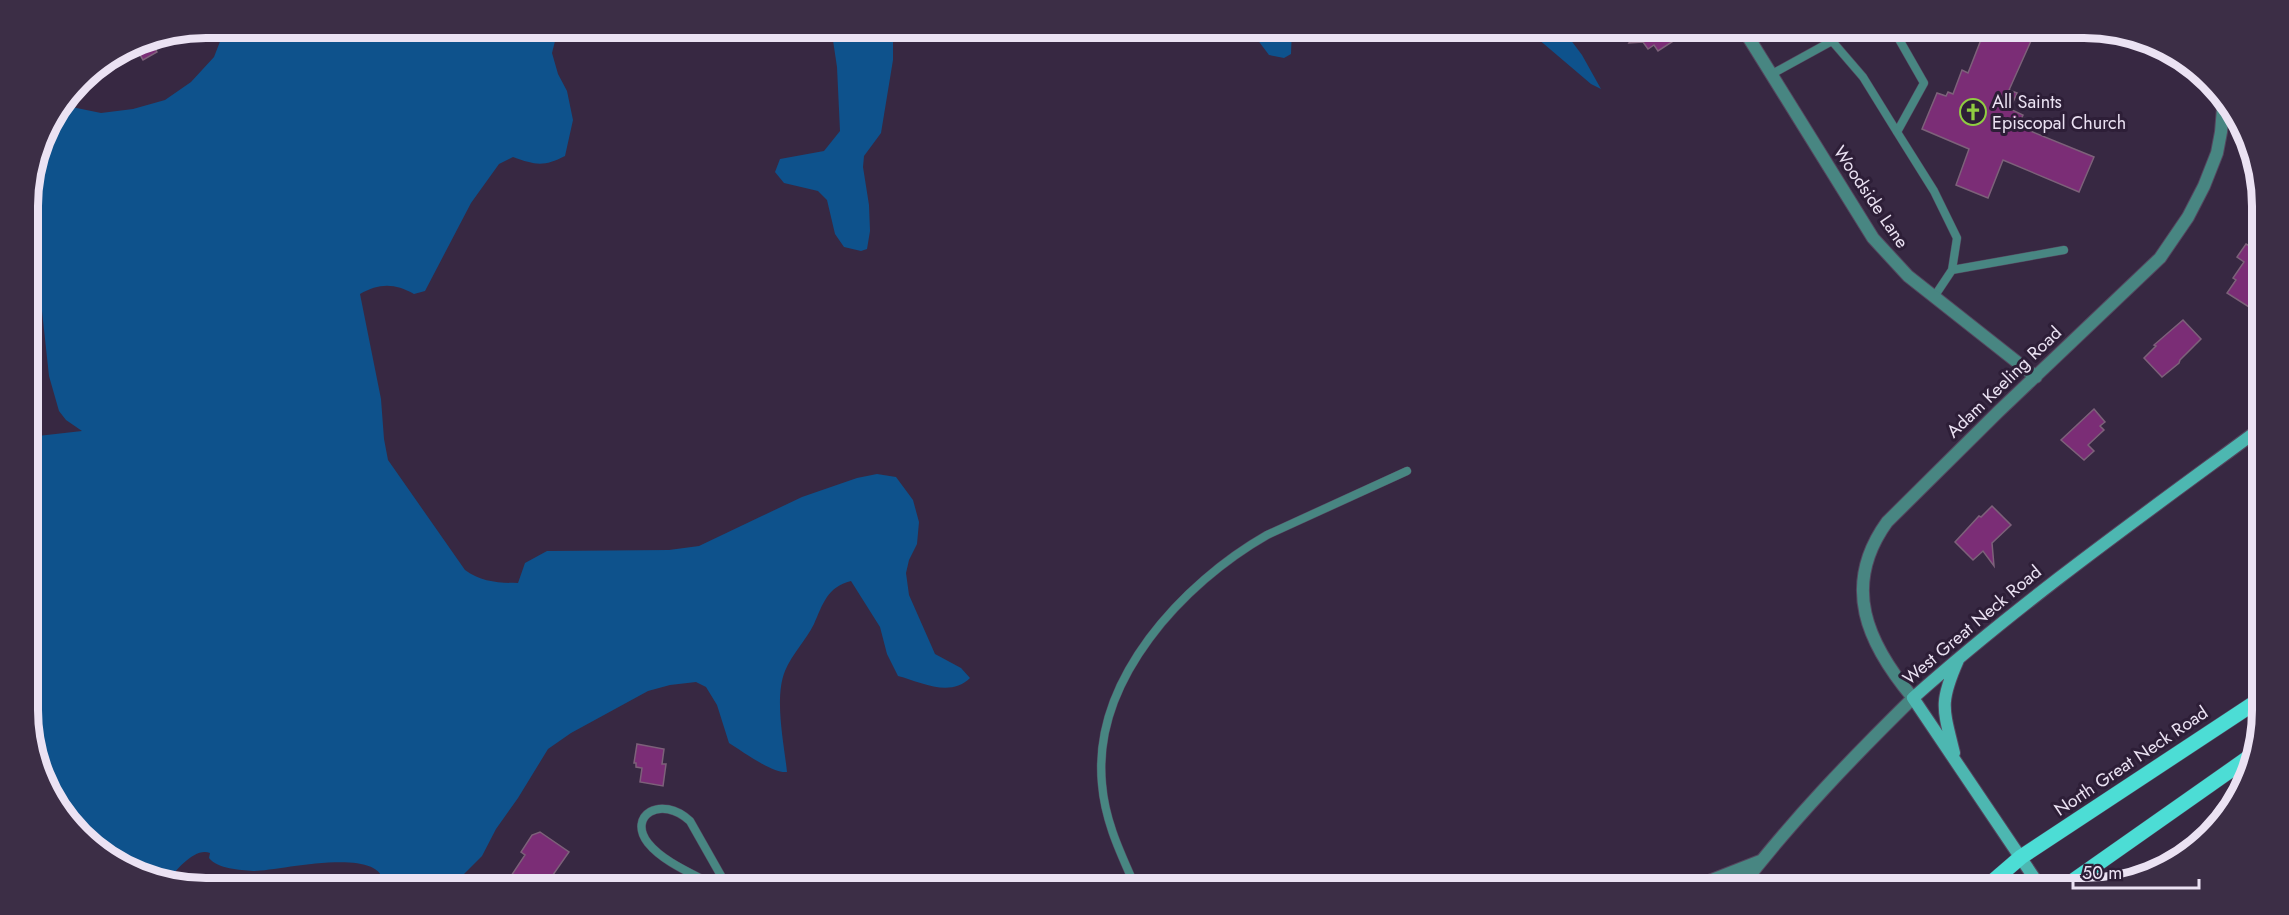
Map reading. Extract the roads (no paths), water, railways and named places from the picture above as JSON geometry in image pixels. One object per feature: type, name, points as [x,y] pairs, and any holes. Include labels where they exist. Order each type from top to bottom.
[{"type":"main road","name":"North Great Neck Road","points":[[1998,877],[2021,857],[2252,705]]},
{"type":"main road","points":[[2079,877],[2244,761]]},
{"type":"street","name":"Woodside Lane","points":[[1749,38],[1873,238],[1895,264],[2036,377]]},
{"type":"street","name":"Adam Keeling Road","points":[[1913,698],[1889,666],[1864,608],[1862,582],[1867,557],[1875,538],[1887,522],[2169,247],[2194,207],[2217,153],[2223,112]]},
{"type":"street","name":"West Great Neck Road","points":[[1748,877],[1817,795],[1913,698],[1960,656],[2068,570],[2252,435]]},
{"type":"street","points":[[1955,760],[1944,698],[1947,684],[1960,656]]},
{"type":"street","points":[[1913,698],[2034,877]]},
{"type":"street","points":[[1718,877],[1762,860]]},
{"type":"lane","points":[[1831,38],[1863,77],[1935,191],[1957,238],[1952,270],[1934,297]]},
{"type":"lane","points":[[1897,132],[1924,83],[1898,38]]},
{"type":"lane","points":[[1772,75],[1832,41]]},
{"type":"lane","points":[[1952,270],[2064,250]]},
{"type":"lane","points":[[1131,878],[1113,837],[1105,811],[1101,762],[1108,720],[1120,689],[1139,654],[1165,618],[1190,591],[1248,546],[1267,535],[1407,471]]},
{"type":"lane","points":[[700,878],[671,862],[649,844],[643,834],[642,825],[650,811],[671,808],[690,821],[722,878]]},
{"type":"water","points":[[556,38],[552,53],[558,74],[567,91],[573,120],[565,156],[539,164],[513,157],[499,164],[471,203],[425,291],[414,294],[394,286],[380,286],[360,294],[381,399],[388,460],[465,570],[484,579],[518,583],[525,563],[547,551],[669,550],[699,546],[802,497],[857,478],[877,474],[896,477],[913,500],[919,522],[917,544],[909,560],[906,573],[909,595],[935,654],[961,668],[970,678],[962,684],[944,688],[898,676],[887,654],[880,627],[851,581],[836,587],[827,597],[811,630],[785,671],[780,707],[787,772],[766,766],[729,743],[717,705],[706,687],[696,682],[670,685],[648,691],[571,733],[548,749],[496,829],[482,856],[460,878],[381,878],[380,874],[369,866],[351,863],[253,871],[223,867],[209,858],[210,853],[204,852],[192,856],[173,874],[151,869],[131,860],[95,836],[79,820],[55,784],[46,764],[39,731],[38,436],[82,431],[66,420],[59,411],[49,376],[42,311],[38,305],[38,195],[41,173],[50,141],[70,107],[101,113],[133,109],[165,100],[191,82],[214,57],[221,39]]},
{"type":"water","points":[[833,38],[893,38],[893,60],[881,133],[864,156],[863,167],[869,205],[870,231],[867,249],[861,251],[844,247],[835,234],[827,200],[818,191],[784,183],[775,172],[780,159],[824,151],[840,131],[837,67]]},
{"type":"water","points":[[1256,38],[1292,38],[1291,54],[1284,58],[1269,55]]},
{"type":"water","points":[[1537,38],[1569,38],[1582,55],[1601,89],[1591,84]]},
{"type":"place","name":"All Saints Episcopal Church","points":[[1973,112]]}]
